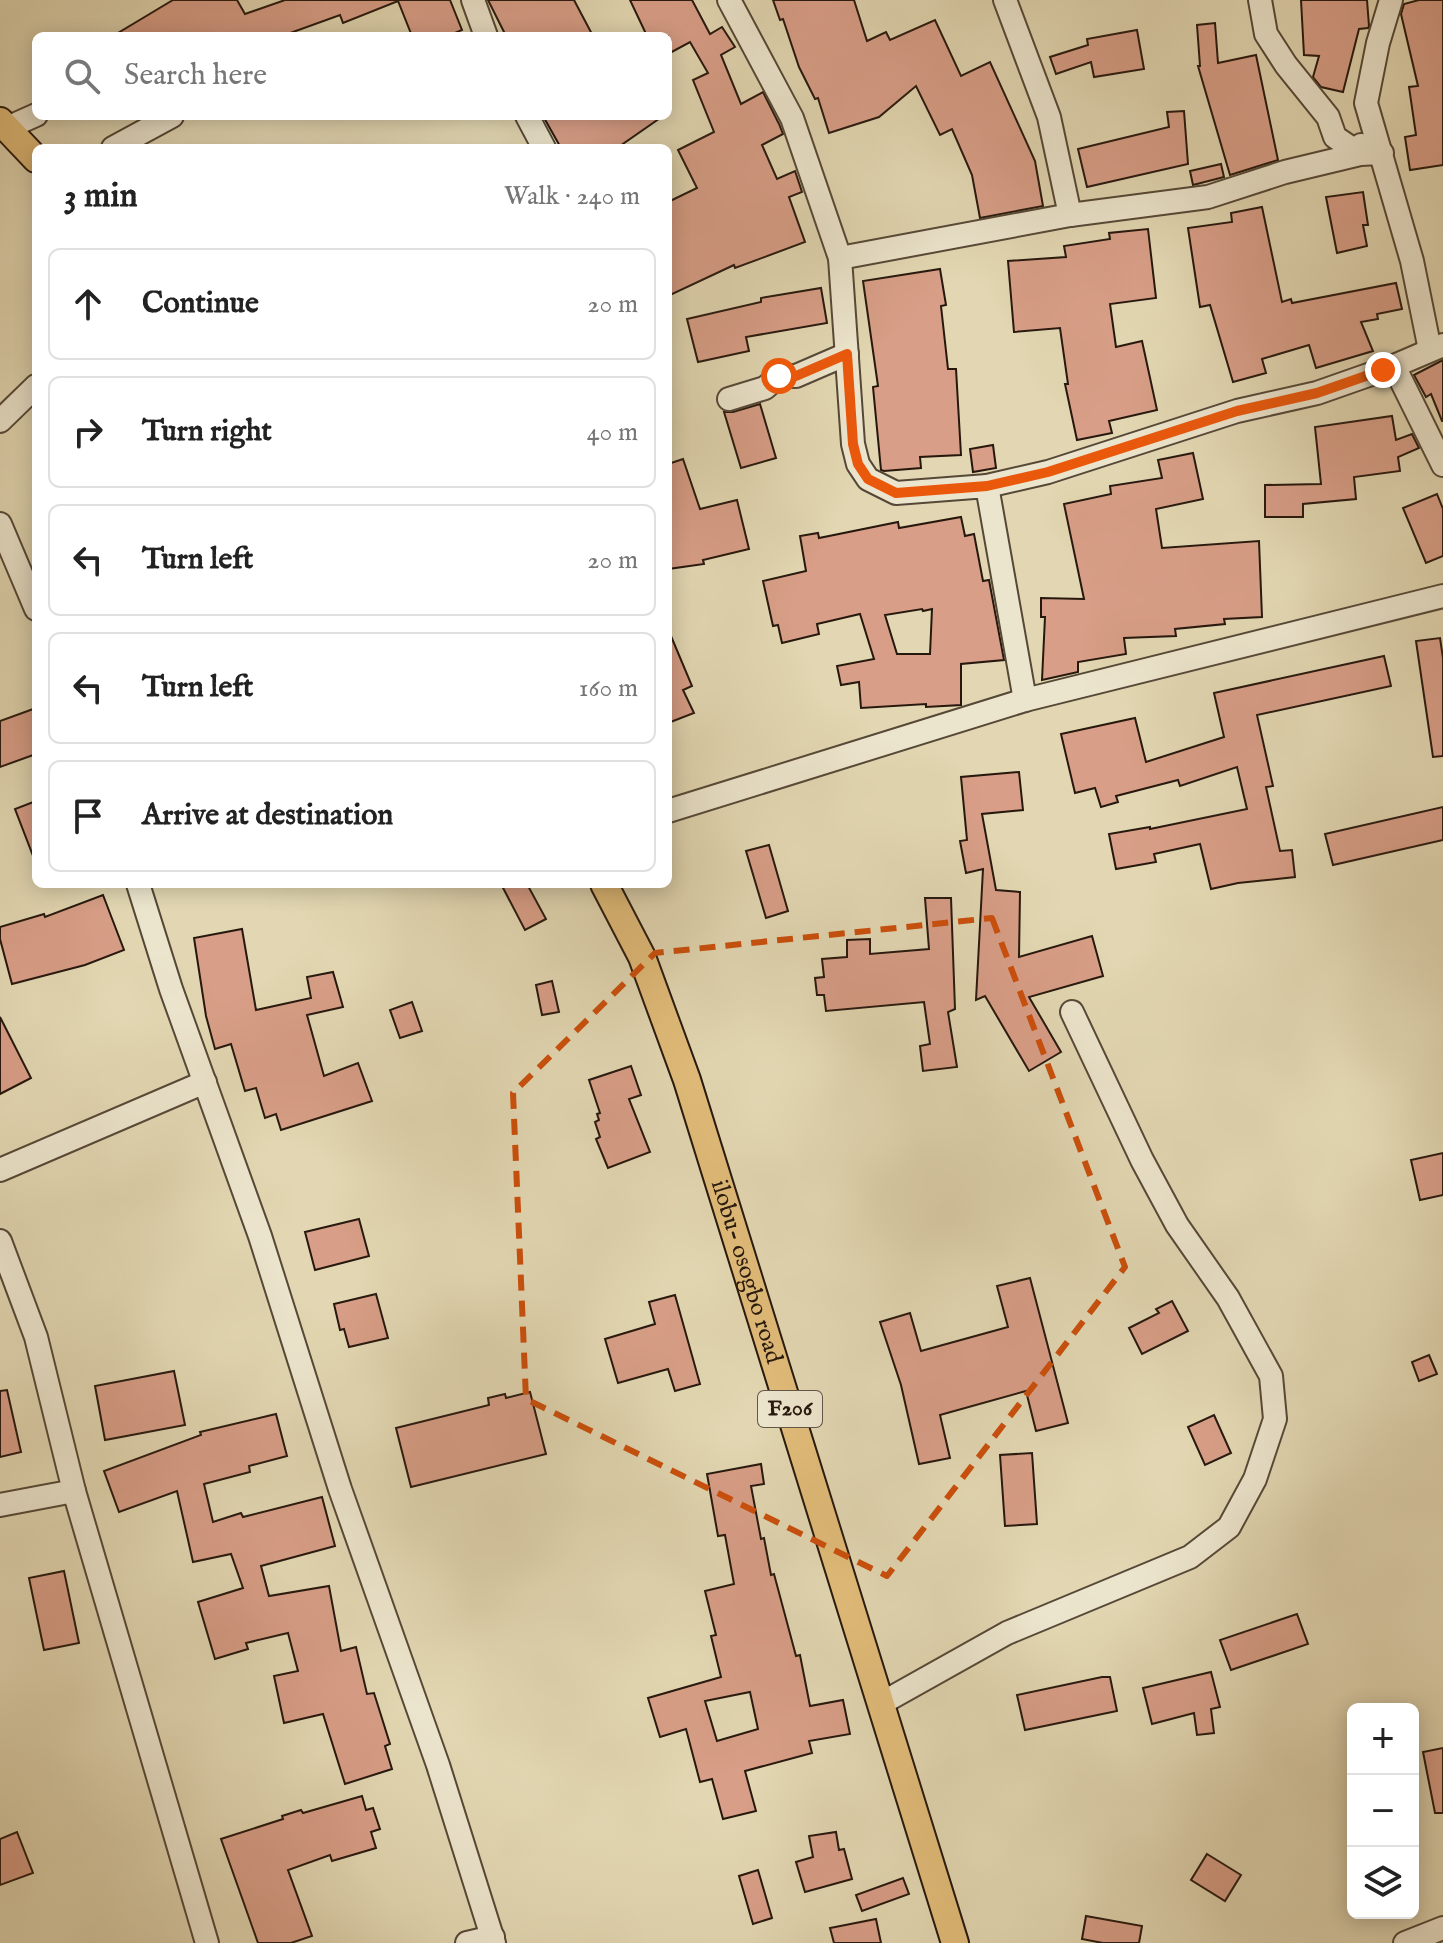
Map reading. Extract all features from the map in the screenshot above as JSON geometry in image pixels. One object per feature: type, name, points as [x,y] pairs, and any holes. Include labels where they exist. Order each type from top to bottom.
[{"type":"main road","points":[[3,124],[32,155]]},
{"type":"main road","name":"ilobu- osogbo road","points":[[606,888],[642,957],[687,1080],[955,1943]]},
{"type":"street","points":[[473,0],[485,32]]},
{"type":"street","points":[[729,0],[792,118],[840,258],[853,444],[858,464],[868,479],[896,493],[987,486],[1048,472],[1237,411],[1317,393],[1436,348],[1412,261],[1371,153],[1366,103],[1378,43],[1391,0]]},
{"type":"street","points":[[1005,0],[1049,117],[1070,215]]},
{"type":"street","points":[[1260,0],[1266,34],[1286,65],[1328,117],[1335,137],[1371,153]]},
{"type":"street","points":[[3,124],[32,116]]},
{"type":"street","points":[[120,144],[165,120]]},
{"type":"street","points":[[529,120],[542,144]]},
{"type":"street","points":[[840,258],[1070,215],[1208,197],[1285,172],[1371,153]]},
{"type":"street","points":[[729,399],[765,388],[779,376],[796,376],[847,354]]},
{"type":"street","points":[[1394,366],[1443,465]]},
{"type":"street","points":[[0,421],[32,390]]},
{"type":"street","points":[[987,486],[1025,700]]},
{"type":"street","points":[[0,524],[32,600]]},
{"type":"street","points":[[672,810],[1025,700],[1443,596]]},
{"type":"street","points":[[139,888],[171,989],[260,1236],[340,1489],[438,1765],[494,1940],[467,1943]]},
{"type":"street","points":[[882,1703],[1007,1633],[1190,1557],[1229,1527],[1255,1479],[1275,1419],[1271,1376],[1228,1298],[1177,1225],[1142,1160],[1072,1012]]},
{"type":"street","points":[[0,1170],[205,1082]]},
{"type":"street","points":[[0,1241],[36,1337],[74,1491],[207,1943]]},
{"type":"street","points":[[0,1505],[74,1491]]},
{"type":"street","points":[[1405,1943],[1443,1928]]},
{"type":"highlighted area","points":[[992,918],[1125,1267],[887,1576],[526,1399],[513,1093],[655,953]]},
{"type":"building","points":[[173,0],[237,0],[245,14],[285,0],[450,0],[462,30],[410,32],[398,1],[343,23],[340,15],[293,32],[120,32]]},
{"type":"building","points":[[488,0],[574,0],[591,32],[504,32]]},
{"type":"building","points":[[630,0],[692,0],[710,34],[722,27],[735,47],[721,55],[741,104],[763,92],[783,134],[762,145],[777,179],[795,171],[802,192],[789,197],[805,242],[735,268],[734,265],[672,294],[672,200],[697,188],[678,150],[714,132],[693,80],[708,73],[690,42],[672,52],[672,32],[645,32]]},
{"type":"building","points":[[773,0],[854,0],[867,41],[886,32],[890,40],[935,20],[961,76],[990,62],[1035,161],[1043,206],[980,218],[972,175],[952,129],[940,135],[916,86],[879,117],[829,133],[818,98],[815,99],[799,67],[783,19],[780,20]]},
{"type":"building","points":[[1301,0],[1367,0],[1369,26],[1359,29],[1343,92],[1321,87],[1313,77],[1319,56],[1304,55]]},
{"type":"building","points":[[1419,0],[1443,0],[1443,165],[1410,170],[1405,137],[1416,135],[1409,87],[1418,86],[1401,14],[1404,4]]},
{"type":"building","points":[[1215,23],[1218,63],[1256,55],[1278,160],[1230,175],[1198,66],[1197,25]]},
{"type":"building","points":[[1137,30],[1144,69],[1094,77],[1091,62],[1056,74],[1050,57],[1088,45],[1087,39]]},
{"type":"building","points":[[1184,111],[1188,164],[1087,187],[1078,149],[1169,127],[1167,112]]},
{"type":"building","points":[[545,120],[657,120],[623,144],[559,144]]},
{"type":"building","points":[[1221,164],[1224,177],[1193,185],[1190,171]]},
{"type":"building","points":[[1363,192],[1368,225],[1363,225],[1367,246],[1337,253],[1326,197]]},
{"type":"building","points":[[1262,207],[1282,302],[1291,299],[1292,303],[1396,283],[1402,309],[1377,314],[1378,319],[1361,322],[1373,351],[1316,368],[1309,345],[1262,359],[1266,373],[1233,382],[1210,305],[1200,307],[1188,228],[1232,222],[1231,213]]},
{"type":"building","points":[[1148,229],[1156,298],[1110,304],[1116,347],[1142,341],[1157,410],[1109,421],[1112,433],[1077,440],[1065,384],[1068,384],[1060,328],[1014,332],[1008,261],[1066,257],[1064,246],[1110,239],[1109,233]]},
{"type":"building","points":[[940,269],[946,305],[941,306],[948,369],[956,369],[961,455],[920,457],[921,468],[884,471],[881,470],[873,387],[878,386],[863,281]]},
{"type":"building","points":[[821,288],[827,323],[746,337],[749,351],[698,362],[687,319],[761,302],[761,298]]},
{"type":"building","points":[[1443,360],[1442,421],[1431,394],[1426,397],[1414,375]]},
{"type":"building","points":[[760,404],[776,458],[741,468],[724,412]]},
{"type":"building","points":[[1392,416],[1396,440],[1412,434],[1419,448],[1398,457],[1400,471],[1354,477],[1356,499],[1303,504],[1303,517],[1265,517],[1265,485],[1321,484],[1315,427]]},
{"type":"building","points":[[993,445],[996,468],[973,472],[970,449]]},
{"type":"building","points":[[1193,453],[1203,499],[1156,509],[1162,548],[1259,541],[1262,617],[1224,619],[1225,624],[1175,629],[1176,636],[1124,638],[1126,654],[1078,662],[1078,672],[1042,680],[1045,617],[1041,617],[1041,598],[1084,599],[1064,504],[1111,494],[1110,486],[1162,478],[1158,460]]},
{"type":"building","points":[[683,459],[700,509],[737,500],[749,549],[703,560],[704,564],[672,568],[672,463]]},
{"type":"building","points":[[1437,494],[1443,509],[1443,556],[1426,563],[1403,508]]},
{"type":"building","points":[[961,517],[965,536],[974,534],[983,581],[989,580],[1004,660],[961,664],[961,705],[861,708],[859,682],[841,685],[837,666],[874,659],[860,614],[817,624],[819,634],[782,643],[778,625],[773,626],[763,581],[806,571],[800,536],[818,533],[819,538],[898,522],[899,528]],"holes":[[[932,609],[930,654],[897,654],[885,615]]]},
{"type":"building","points":[[672,638],[692,686],[683,690],[694,713],[672,721]]},
{"type":"building","points":[[1440,638],[1443,658],[1443,756],[1433,757],[1416,641]]},
{"type":"building","points":[[1384,656],[1391,686],[1257,715],[1273,786],[1266,787],[1280,851],[1292,850],[1295,877],[1211,889],[1200,844],[1154,854],[1156,862],[1116,869],[1109,834],[1247,809],[1237,767],[1180,786],[1178,780],[1116,796],[1118,802],[1101,807],[1095,788],[1075,793],[1061,734],[1135,718],[1146,762],[1224,737],[1214,693]]},
{"type":"building","points":[[32,709],[32,755],[0,767],[0,721]]},
{"type":"building","points":[[1019,772],[1023,810],[982,814],[996,890],[1020,892],[1019,957],[1092,936],[1103,976],[1029,997],[1061,1052],[1029,1071],[985,996],[976,1000],[983,869],[966,873],[960,841],[967,840],[961,777]]},
{"type":"building","points":[[32,803],[32,853],[15,809]]},
{"type":"building","points":[[1443,807],[1443,840],[1333,865],[1325,834]]},
{"type":"building","points":[[769,845],[788,911],[766,918],[746,851]]},
{"type":"building","points":[[503,888],[529,888],[546,919],[525,930]]},
{"type":"building","points":[[103,895],[124,950],[85,965],[12,984],[0,939],[0,927],[44,914],[45,917]]},
{"type":"building","points":[[925,898],[951,898],[955,1009],[948,1012],[957,1067],[923,1071],[920,1046],[930,1044],[924,1002],[826,1011],[824,995],[817,995],[815,978],[824,977],[822,959],[847,957],[847,940],[870,939],[870,954],[929,949]]},
{"type":"building","points":[[242,929],[256,1010],[311,998],[307,977],[333,972],[343,1007],[307,1015],[324,1076],[358,1063],[372,1101],[281,1130],[276,1114],[265,1118],[256,1088],[245,1091],[231,1044],[215,1049],[206,1016],[194,938]]},
{"type":"building","points":[[552,981],[559,1012],[542,1015],[536,985]]},
{"type":"building","points":[[412,1002],[422,1031],[400,1038],[390,1010]]},
{"type":"building","points":[[0,1017],[31,1078],[0,1094]]},
{"type":"building","points":[[631,1066],[641,1095],[629,1099],[650,1152],[608,1168],[596,1139],[600,1137],[595,1122],[599,1120],[597,1114],[600,1113],[589,1080]]},
{"type":"building","points":[[1443,1153],[1443,1195],[1420,1200],[1411,1160]]},
{"type":"building","points":[[359,1219],[369,1256],[315,1270],[305,1232]]},
{"type":"building","points":[[1030,1278],[1068,1423],[1036,1431],[1026,1391],[940,1415],[950,1458],[919,1464],[901,1385],[880,1322],[910,1313],[921,1351],[1008,1327],[997,1286]]},
{"type":"building","points":[[376,1294],[388,1338],[349,1347],[344,1329],[340,1330],[334,1304]]},
{"type":"building","points":[[675,1295],[700,1384],[675,1391],[668,1369],[618,1383],[605,1339],[655,1324],[649,1302]]},
{"type":"building","points":[[1172,1301],[1188,1331],[1142,1354],[1129,1328],[1159,1313],[1156,1309]]},
{"type":"building","points":[[1429,1355],[1437,1374],[1419,1381],[1412,1362]]},
{"type":"building","points":[[174,1371],[185,1425],[105,1440],[95,1386]]},
{"type":"building","points":[[7,1390],[21,1452],[0,1457],[0,1391]]},
{"type":"building","points":[[530,1392],[546,1454],[411,1487],[396,1428],[489,1405],[488,1398],[505,1394],[506,1398]]},
{"type":"building","points":[[276,1414],[287,1456],[249,1466],[250,1472],[204,1484],[213,1522],[241,1513],[243,1517],[322,1497],[335,1546],[261,1566],[269,1596],[329,1586],[341,1651],[356,1647],[367,1694],[374,1693],[390,1744],[385,1746],[392,1769],[345,1784],[323,1714],[284,1723],[274,1676],[298,1671],[288,1633],[246,1643],[248,1649],[215,1659],[198,1602],[243,1588],[231,1554],[193,1562],[177,1491],[119,1512],[104,1471],[201,1435],[200,1432]]},
{"type":"building","points":[[1214,1415],[1231,1453],[1205,1465],[1188,1427]]},
{"type":"building","points":[[1032,1453],[1037,1524],[1005,1526],[1000,1455]]},
{"type":"building","points":[[761,1464],[764,1484],[751,1486],[761,1539],[764,1538],[771,1575],[774,1574],[796,1656],[800,1655],[810,1706],[843,1700],[850,1734],[809,1741],[812,1753],[745,1771],[756,1811],[723,1819],[712,1779],[700,1782],[686,1729],[660,1737],[648,1698],[721,1677],[711,1636],[716,1635],[705,1591],[734,1584],[725,1535],[718,1536],[707,1474]],"holes":[[[750,1692],[758,1729],[717,1741],[705,1701]]]},
{"type":"building","points":[[64,1571],[79,1643],[44,1650],[29,1578]]},
{"type":"building","points":[[1297,1614],[1308,1644],[1231,1670],[1220,1640]]},
{"type":"building","points":[[1211,1672],[1220,1707],[1211,1709],[1214,1733],[1197,1735],[1194,1713],[1152,1724],[1143,1688]]},
{"type":"building","points":[[1110,1677],[1117,1711],[1025,1730],[1017,1695]]},
{"type":"building","points":[[1443,1748],[1443,1813],[1435,1813],[1423,1752]]},
{"type":"building","points":[[362,1796],[366,1810],[373,1808],[380,1829],[371,1832],[376,1848],[332,1861],[330,1855],[288,1870],[312,1936],[291,1943],[258,1943],[221,1839],[301,1810],[303,1813]]},
{"type":"building","points":[[17,1832],[33,1873],[0,1885],[0,1839]]},
{"type":"building","points":[[836,1832],[839,1850],[844,1849],[852,1879],[805,1892],[796,1862],[813,1857],[809,1836]]},
{"type":"building","points":[[1207,1854],[1241,1875],[1225,1901],[1191,1880]]},
{"type":"building","points":[[758,1870],[772,1918],[753,1924],[739,1876]]},
{"type":"building","points":[[903,1878],[909,1894],[862,1911],[856,1895]]},
{"type":"building","points":[[1086,1916],[1142,1926],[1139,1943],[1103,1943],[1082,1939]]},
{"type":"building","points":[[876,1919],[881,1943],[834,1943],[830,1928]]},
{"type":"route","points":[[779,376],[796,376],[847,354],[853,444],[858,464],[868,479],[896,493],[987,486],[1048,472],[1237,411],[1317,393],[1383,370]]}]
